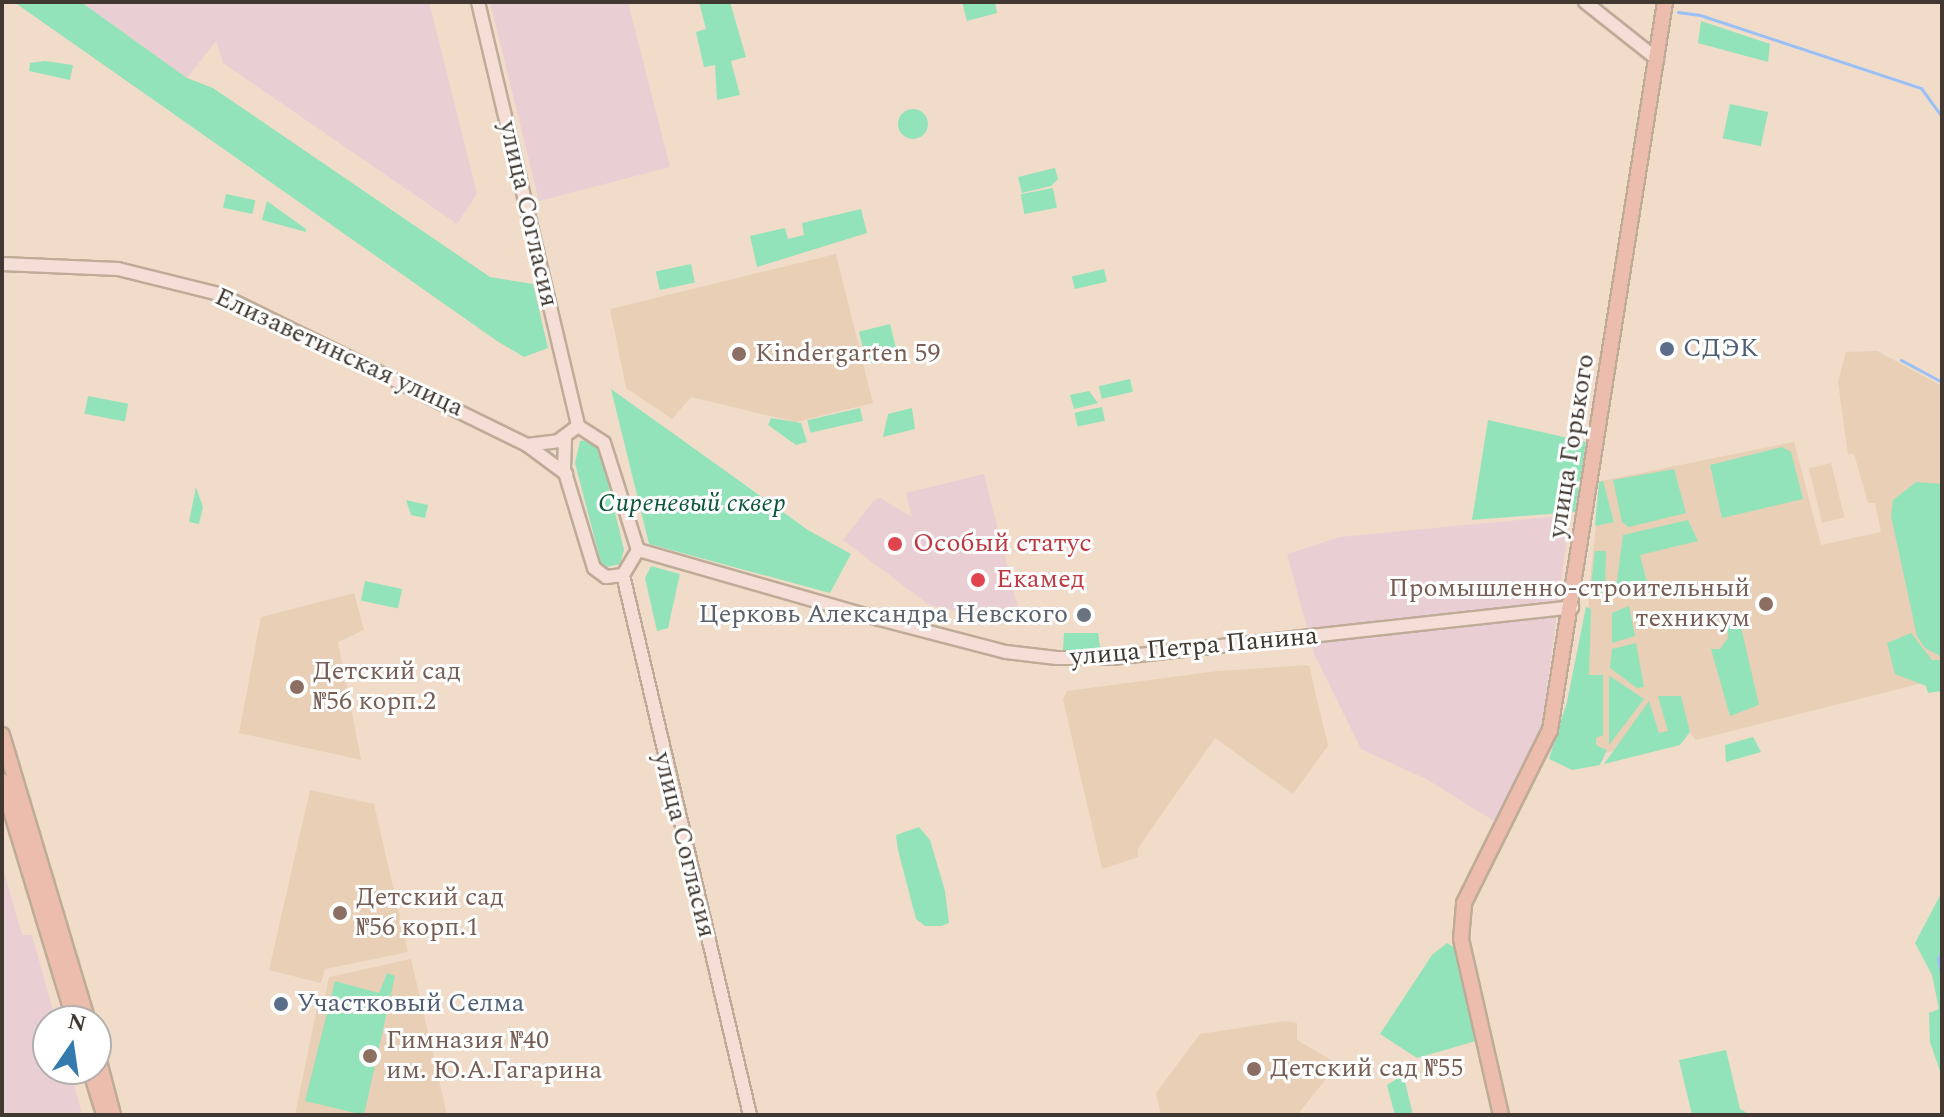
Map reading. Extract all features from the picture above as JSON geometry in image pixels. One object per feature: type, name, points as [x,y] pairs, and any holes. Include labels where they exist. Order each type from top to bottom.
[{"type":"main road","name":"улица Согласия","points":[[478,2],[578,426]]},
{"type":"main road","points":[[1585,2],[1657,59]]},
{"type":"main road","name":"улица Горького","points":[[1501,1115],[1461,939],[1464,908],[1472,881],[1545,745],[1572,607],[1665,2]]},
{"type":"main road","name":"Елизаветинская улица","points":[[2,264],[118,269],[219,294],[527,445],[566,474]]},
{"type":"main road","points":[[527,445],[565,436],[578,426],[604,443],[638,550],[623,575],[606,577],[594,568],[566,474],[565,436]]},
{"type":"main road","name":"улица Петра Панина","points":[[638,550],[1006,652],[1057,658],[1112,658],[1572,607]]},
{"type":"main road","name":"улица Согласия","points":[[623,575],[750,1115]]},
{"type":"main road","points":[[2,735],[83,1005]]},
{"type":"main road","points":[[2,781],[70,1005]]},
{"type":"main road","points":[[95,1085],[104,1115]]},
{"type":"main road","points":[[105,1085],[113,1115]]},
{"type":"shaded area","points":[[81,2],[429,2],[477,194],[457,224],[223,63],[216,41],[187,78]]},
{"type":"shaded area","points":[[490,2],[628,2],[670,167],[539,201]]},
{"type":"shaded area","name":"Kindergarten 59","points":[[836,254],[873,403],[796,422],[691,397],[672,419],[626,388],[610,309]]},
{"type":"shaded area","name":"Промышленно-строительный техникум","points":[[1877,351],[1942,386],[1942,678],[1696,740],[1689,731],[1586,758],[1589,590],[1601,481],[1794,442],[1821,545],[1881,532],[1875,503],[1868,503],[1854,454],[1848,454],[1838,382],[1846,352]]},
{"type":"shaded area","points":[[1831,463],[1845,517],[1822,523],[1809,469]]},
{"type":"shaded area","points":[[984,474],[1019,612],[1009,623],[929,605],[843,540],[874,500],[880,498],[912,517],[906,493]]},
{"type":"shaded area","points":[[1570,515],[1541,734],[1494,821],[1428,780],[1361,749],[1314,654],[1287,554],[1340,537]]},
{"type":"shaded area","name":"Детский сад №56 корп.2","points":[[354,593],[364,630],[338,642],[361,760],[239,733],[261,617]]},
{"type":"shaded area","points":[[1309,665],[1328,746],[1293,794],[1215,738],[1138,848],[1138,857],[1102,869],[1063,700],[1067,691],[1218,671]]},
{"type":"shaded area","name":"Детский сад №56 корп.1","points":[[310,790],[374,804],[408,952],[325,969],[321,983],[269,970]]},
{"type":"shaded area","points":[[2,864],[22,935],[32,935],[52,1005],[32,1005],[32,1085],[74,1085],[82,1115],[2,1115]]},
{"type":"shaded area","name":"Гимназия №40 им. Ю.А.Гагарина","points":[[411,959],[447,1115],[295,1115],[319,998],[325,996],[329,977]]},
{"type":"shaded area","name":"Детский сад №55","points":[[1285,1021],[1297,1023],[1297,1040],[1338,1064],[1297,1115],[1161,1115],[1156,1093],[1200,1034]]},
{"type":"green space","points":[[14,2],[81,2],[187,78],[213,88],[490,277],[533,284],[548,348],[524,357],[497,341]]},
{"type":"green space","points":[[699,2],[730,2],[746,57],[731,61],[740,95],[717,100],[715,65],[704,67],[696,32],[706,29]]},
{"type":"green space","points":[[962,2],[995,2],[997,13],[967,21]]},
{"type":"green space","points":[[1701,21],[1770,44],[1768,62],[1698,43]]},
{"type":"green space","points":[[45,61],[73,65],[70,80],[29,71],[30,63]]},
{"type":"green space","points":[[1730,104],[1768,112],[1761,146],[1723,138]]},
{"type":"green space","points":[[913,109],[924,113],[928,124],[924,135],[913,139],[902,135],[898,124],[902,113]]},
{"type":"green space","points":[[1055,168],[1058,179],[1051,186],[1022,193],[1018,177]]},
{"type":"green space","points":[[1053,188],[1057,208],[1024,214],[1021,194]]},
{"type":"green space","points":[[226,194],[255,200],[252,214],[223,208]]},
{"type":"green space","points":[[267,201],[306,229],[306,232],[262,220]]},
{"type":"green space","points":[[861,209],[867,233],[757,267],[750,236],[785,228],[788,239],[804,235],[802,223]]},
{"type":"green space","points":[[691,264],[695,283],[660,290],[656,271]]},
{"type":"green space","points":[[1104,269],[1107,282],[1075,289],[1072,276]]},
{"type":"green space","points":[[890,324],[898,356],[867,364],[859,332]]},
{"type":"green space","points":[[1130,379],[1133,392],[1102,399],[1099,386]]},
{"type":"green space","name":"Сиреневый сквер","points":[[611,389],[808,530],[851,554],[830,593],[649,544]]},
{"type":"green space","points":[[1089,391],[1098,403],[1074,409],[1070,395]]},
{"type":"green space","points":[[88,396],[128,404],[125,421],[85,414]]},
{"type":"green space","points":[[1102,407],[1105,421],[1078,427],[1075,413]]},
{"type":"green space","points":[[860,408],[863,421],[810,433],[807,420]]},
{"type":"green space","points":[[912,408],[915,429],[883,437],[888,414]]},
{"type":"green space","points":[[771,418],[801,423],[807,442],[796,445],[768,425]]},
{"type":"green space","points":[[1488,420],[1586,442],[1575,512],[1472,520]]},
{"type":"green space","points":[[591,440],[600,449],[624,550],[620,564],[607,567],[601,563],[575,463],[580,441]]},
{"type":"green space","points":[[1782,447],[1791,452],[1803,499],[1722,518],[1710,465]]},
{"type":"green space","points":[[1674,469],[1686,513],[1629,527],[1622,522],[1613,480]]},
{"type":"green space","points":[[1603,481],[1614,522],[1595,526],[1599,482]]},
{"type":"green space","points":[[1916,482],[1942,484],[1942,657],[1925,648],[1917,636],[1891,516],[1893,500]]},
{"type":"green space","points":[[196,487],[203,507],[199,524],[189,522]]},
{"type":"green space","points":[[406,500],[428,505],[425,518],[411,515]]},
{"type":"green space","points":[[1688,520],[1698,541],[1640,555],[1647,582],[1616,588],[1623,535]]},
{"type":"green space","points":[[1595,551],[1606,551],[1605,591],[1596,595],[1590,593]]},
{"type":"green space","points":[[651,566],[680,574],[668,628],[657,631],[645,578]]},
{"type":"green space","points":[[365,581],[402,589],[398,608],[361,601]]},
{"type":"green space","points":[[1629,606],[1635,636],[1612,643],[1612,613]]},
{"type":"green space","points":[[1586,607],[1591,609],[1589,675],[1603,675],[1603,735],[1596,738],[1596,745],[1607,750],[1600,765],[1572,770],[1549,759],[1567,702]]},
{"type":"green space","points":[[1727,624],[1741,627],[1759,705],[1730,716],[1711,649],[1720,649],[1728,638]]},
{"type":"green space","points":[[1064,633],[1098,633],[1101,652],[1063,650]]},
{"type":"green space","points":[[1911,633],[1932,660],[1942,660],[1942,691],[1928,693],[1926,686],[1895,674],[1887,643]]},
{"type":"green space","points":[[1636,643],[1644,687],[1637,688],[1610,668],[1612,649]]},
{"type":"green space","points":[[1610,676],[1644,699],[1609,745],[1609,680]]},
{"type":"green space","points":[[1658,696],[1681,696],[1690,732],[1680,745],[1604,764],[1649,701],[1659,733],[1668,731]]},
{"type":"green space","points":[[1753,737],[1761,752],[1726,762],[1725,745]]},
{"type":"green space","points":[[919,827],[930,840],[945,891],[949,923],[941,926],[925,926],[916,919],[898,850],[896,835]]},
{"type":"green space","points":[[1942,892],[1942,1077],[1930,1042],[1929,1013],[1939,1009],[1932,975],[1915,943]]},
{"type":"green space","points":[[1447,943],[1457,949],[1476,1041],[1417,1058],[1380,1034],[1432,955]]},
{"type":"green space","points":[[387,973],[395,976],[364,1115],[305,1101],[335,981],[379,993]]},
{"type":"green space","points":[[1726,1050],[1740,1109],[1751,1115],[1692,1115],[1679,1060]]},
{"type":"green space","points":[[1400,1077],[1405,1082],[1413,1115],[1395,1115],[1387,1085]]},
{"type":"waterway","points":[[1678,12],[1700,15],[1921,88],[1942,117]]},
{"type":"waterway","points":[[1901,360],[1942,382]]},
{"type":"waterway","points":[[1942,952],[1938,959],[1942,980]]},
{"type":"place","name":"СДЭК","points":[[1667,349]]},
{"type":"place","name":"Kindergarten 59","points":[[739,354]]},
{"type":"place","name":"Особый статус","points":[[895,544]]},
{"type":"place","name":"Екамед","points":[[978,580]]},
{"type":"place","name":"Промышленно-строительный техникум","points":[[1766,604]]},
{"type":"place","name":"Церковь Александра Невского","points":[[1084,615]]},
{"type":"place","name":"Детский сад №56 корп.2","points":[[297,687]]},
{"type":"place","name":"Детский сад №56 корп.1","points":[[340,913]]},
{"type":"place","name":"Участковый Селма","points":[[281,1004]]},
{"type":"place","name":"Гимназия №40 им. Ю.А.Гагарина","points":[[370,1056]]},
{"type":"place","name":"Детский сад №55","points":[[1254,1069]]}]
